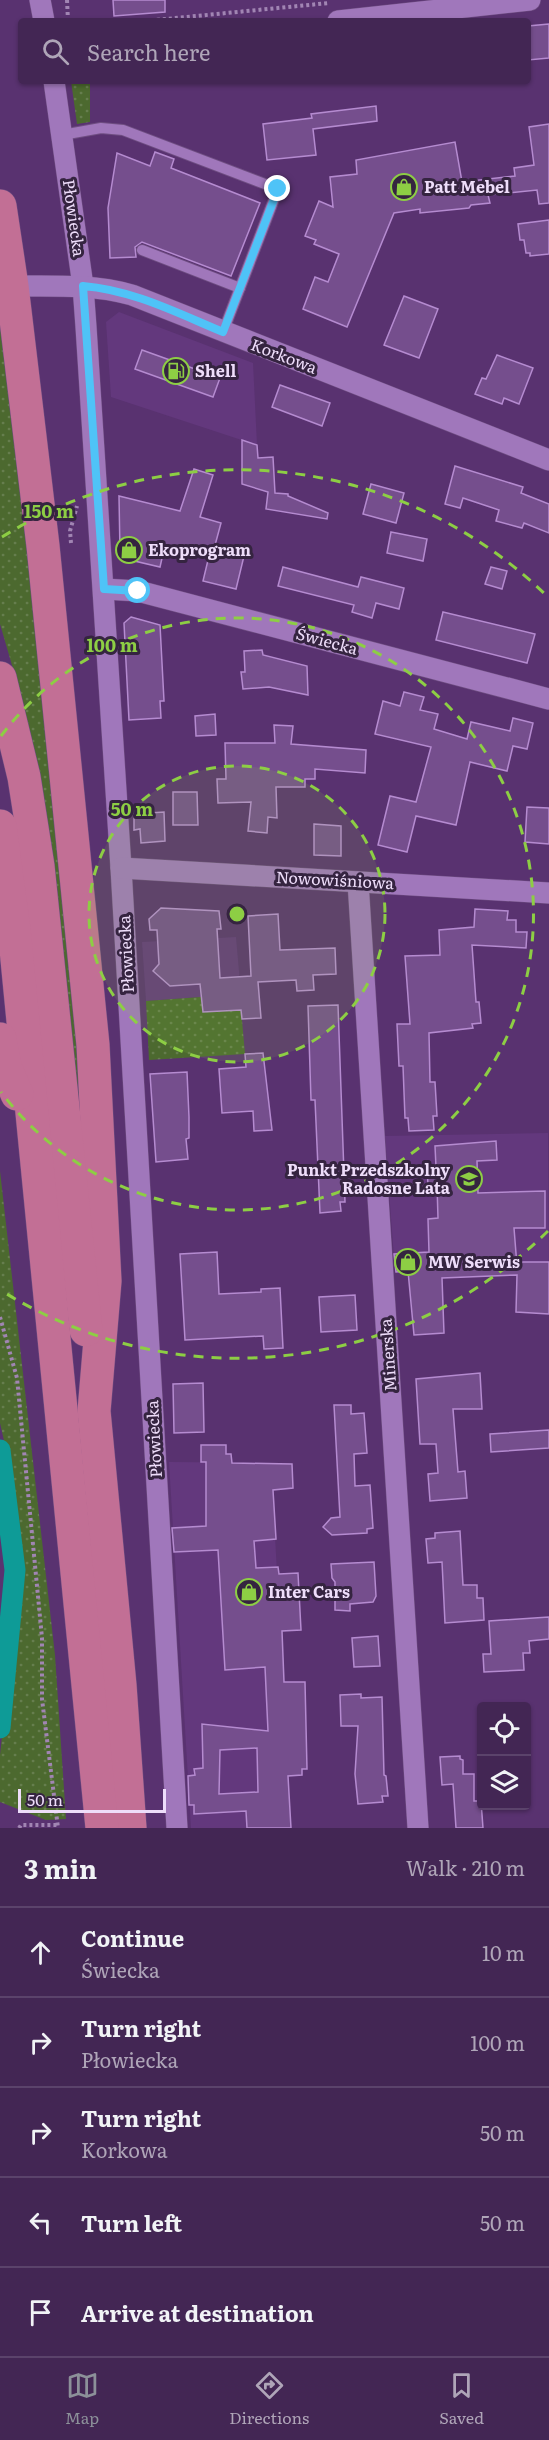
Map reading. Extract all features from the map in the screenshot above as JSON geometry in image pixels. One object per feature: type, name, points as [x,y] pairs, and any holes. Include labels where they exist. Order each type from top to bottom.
[{"type":"main road","points":[[0,206],[12,286],[43,546],[97,1093],[105,1281],[94,1411]]},
{"type":"main road","points":[[0,678],[24,777],[39,866],[120,1685],[130,1828]]},
{"type":"main road","points":[[0,826],[14,929],[102,1828]]},
{"type":"main road","points":[[0,1039],[6,1069],[34,1134]]},
{"type":"street","points":[[40,0],[43,18]]},
{"type":"street","points":[[334,12],[530,0]]},
{"type":"street","name":"Płowiecka","points":[[54,84],[83,286],[104,589],[177,1828]]},
{"type":"street","name":"Korkowa","points":[[12,286],[110,288],[132,295],[549,460]]},
{"type":"street","name":"Świecka","points":[[104,589],[138,591],[549,699]]},
{"type":"street","name":"Nowowiśniowa","points":[[121,868],[549,893]]},
{"type":"street","name":"Minerska","points":[[358,882],[418,1828]]},
{"type":"lane","points":[[62,135],[101,128],[123,130],[278,189],[223,332]]},
{"type":"lane","points":[[142,250],[240,288]]},
{"type":"path","points":[[67,0],[68,18]]},
{"type":"path","points":[[208,18],[334,12]]},
{"type":"path","points":[[0,1317],[17,1378],[42,1638],[42,1699],[58,1826],[21,1825],[19,1828]]},
{"type":"shaded area","points":[[119,312],[253,363],[257,445],[111,397],[106,322]]},
{"type":"shaded area","points":[[236,937],[241,994],[146,1001],[142,942]]},
{"type":"shaded area","points":[[548,1133],[549,1262],[395,1272],[385,1136]]},
{"type":"shaded area","points":[[169,1462],[271,1463],[291,1828],[191,1828]]},
{"type":"green space","points":[[71,84],[90,84],[90,122],[77,124]]},
{"type":"green space","points":[[0,319],[14,411],[77,1012],[90,1211],[23,703],[0,624]]},
{"type":"green space","points":[[201,997],[203,1012],[241,1009],[245,1054],[149,1060],[146,1001]]},
{"type":"green space","points":[[0,1171],[55,1655],[66,1819],[46,1820],[0,1802],[0,1755],[20,1566],[9,1463],[0,1423]]},
{"type":"building","points":[[113,0],[165,0],[165,12],[114,16]]},
{"type":"building","points":[[549,24],[549,58],[531,60],[531,26]]},
{"type":"building","points":[[376,106],[377,121],[313,129],[316,155],[267,160],[263,124],[312,118],[311,114]]},
{"type":"building","points":[[549,124],[549,203],[539,204],[537,190],[488,195],[490,203],[471,205],[469,208],[420,213],[420,209],[394,213],[347,327],[303,309],[315,277],[328,282],[339,254],[314,244],[316,240],[305,236],[319,201],[333,207],[330,177],[357,174],[356,160],[455,142],[462,182],[515,176],[514,168],[534,165],[529,127]]},
{"type":"building","points":[[155,152],[174,159],[171,168],[260,203],[231,276],[142,242],[135,247],[136,257],[110,258],[108,208],[117,153],[150,166]]},
{"type":"building","points":[[549,220],[549,254],[530,256],[530,253],[526,253],[524,240],[520,240],[518,224]]},
{"type":"building","points":[[404,296],[438,309],[419,358],[384,345]]},
{"type":"building","points":[[142,350],[220,378],[213,397],[135,369]]},
{"type":"building","points":[[497,355],[533,368],[519,404],[504,398],[502,404],[475,394],[482,378],[486,379]]},
{"type":"building","points":[[280,385],[330,403],[322,426],[272,407]]},
{"type":"building","points":[[242,440],[257,445],[258,458],[273,457],[275,493],[288,494],[288,496],[328,513],[327,519],[266,509],[268,492],[242,484]]},
{"type":"building","points":[[455,466],[523,487],[521,493],[549,504],[549,533],[524,523],[522,528],[496,521],[499,510],[463,498],[460,508],[445,504]]},
{"type":"building","points":[[194,469],[213,475],[200,517],[221,523],[214,549],[244,556],[236,589],[203,581],[209,556],[165,545],[160,567],[126,559],[120,552],[119,496],[180,511]]},
{"type":"building","points":[[371,484],[404,493],[396,523],[363,514]]},
{"type":"building","points":[[391,532],[427,539],[423,561],[387,553]]},
{"type":"building","points":[[283,567],[358,587],[361,577],[404,588],[399,609],[376,603],[372,618],[352,612],[354,605],[278,586]]},
{"type":"building","points":[[491,567],[507,571],[502,589],[485,584]]},
{"type":"building","points":[[443,612],[535,634],[527,663],[436,640]]},
{"type":"building","points":[[131,617],[160,625],[164,701],[160,701],[161,718],[129,720],[124,623]]},
{"type":"building","points":[[262,650],[263,655],[307,666],[308,695],[269,687],[243,689],[241,672],[245,672],[244,651]]},
{"type":"building","points":[[404,692],[424,697],[420,710],[438,714],[434,729],[467,739],[471,722],[510,731],[513,718],[533,723],[527,749],[513,746],[507,771],[470,762],[456,825],[416,816],[407,852],[378,845],[390,796],[416,802],[431,747],[375,734],[383,701],[400,706]]},
{"type":"building","points":[[215,714],[216,735],[196,736],[195,716]]},
{"type":"building","points":[[274,725],[293,726],[291,744],[366,750],[365,773],[315,769],[315,779],[305,779],[305,787],[276,787],[277,818],[268,817],[267,833],[248,831],[251,802],[218,803],[217,779],[226,779],[225,743],[275,743]]},
{"type":"building","points":[[173,792],[197,792],[198,825],[173,825]]},
{"type":"building","points":[[527,807],[549,808],[549,844],[525,842]]},
{"type":"building","points":[[164,812],[165,841],[141,843],[140,829],[134,830],[134,814]]},
{"type":"building","points":[[314,824],[341,826],[341,856],[314,855]]},
{"type":"building","points":[[161,908],[219,911],[221,929],[217,929],[220,978],[251,976],[248,916],[278,914],[280,950],[335,948],[336,974],[313,975],[314,990],[297,991],[296,980],[258,982],[261,1018],[242,1019],[241,1010],[203,1012],[200,984],[170,986],[153,971],[159,964],[157,930],[150,930],[149,919]]},
{"type":"building","points":[[475,909],[508,911],[507,920],[516,920],[516,932],[527,932],[526,948],[472,945],[476,1002],[479,1002],[481,1023],[472,1024],[473,1028],[429,1033],[430,1082],[435,1082],[437,1116],[433,1116],[434,1130],[409,1131],[408,1118],[405,1118],[403,1066],[399,1066],[397,1024],[410,1024],[405,956],[440,955],[439,930],[474,927]]},
{"type":"building","points":[[338,1005],[345,1202],[340,1202],[341,1211],[320,1213],[315,1100],[311,1100],[308,1006]]},
{"type":"building","points":[[263,1053],[272,1130],[254,1131],[253,1111],[222,1113],[219,1069],[246,1067],[245,1054]]},
{"type":"building","points":[[187,1072],[188,1159],[156,1162],[150,1074]]},
{"type":"building","points":[[496,1141],[497,1160],[477,1161],[478,1193],[545,1191],[545,1228],[514,1228],[517,1266],[517,1262],[549,1262],[549,1314],[516,1312],[517,1275],[442,1278],[444,1333],[414,1335],[408,1271],[396,1272],[394,1254],[429,1252],[428,1219],[438,1218],[437,1185],[428,1185],[427,1168],[436,1167],[435,1146]]},
{"type":"building","points":[[217,1252],[219,1294],[261,1292],[261,1289],[280,1288],[283,1348],[264,1349],[263,1336],[185,1340],[180,1254]]},
{"type":"building","points":[[355,1295],[357,1330],[321,1332],[319,1297]]},
{"type":"building","points":[[480,1373],[482,1409],[453,1409],[458,1472],[465,1471],[467,1498],[430,1501],[428,1474],[438,1473],[436,1444],[420,1444],[416,1379]]},
{"type":"building","points":[[203,1383],[204,1432],[174,1433],[173,1384]]},
{"type":"building","points":[[334,1405],[351,1405],[351,1414],[364,1413],[367,1453],[354,1454],[355,1486],[370,1485],[373,1528],[367,1529],[367,1533],[332,1535],[323,1527],[331,1518],[340,1517]]},
{"type":"building","points":[[549,1430],[549,1448],[491,1452],[490,1434]]},
{"type":"building","points":[[201,1445],[226,1445],[226,1454],[231,1454],[232,1463],[292,1464],[293,1488],[273,1490],[276,1539],[254,1541],[256,1568],[278,1567],[279,1574],[298,1573],[301,1630],[282,1631],[284,1682],[305,1682],[307,1769],[302,1769],[302,1775],[288,1776],[291,1828],[247,1828],[246,1811],[194,1814],[194,1805],[189,1805],[188,1776],[195,1775],[194,1769],[203,1768],[202,1724],[268,1731],[265,1667],[225,1670],[218,1550],[174,1552],[172,1528],[206,1526],[206,1462],[201,1462]],"holes":[[[257,1748],[258,1792],[219,1794],[220,1750]]]},
{"type":"building","points":[[460,1531],[463,1585],[477,1585],[477,1598],[483,1598],[484,1620],[445,1623],[442,1562],[428,1563],[426,1539],[435,1538],[435,1533]]},
{"type":"building","points":[[374,1562],[376,1596],[373,1602],[350,1604],[350,1611],[335,1610],[335,1582],[332,1578],[331,1564]]},
{"type":"building","points":[[549,1617],[549,1639],[529,1641],[530,1653],[523,1653],[524,1670],[484,1672],[483,1654],[491,1654],[489,1621]]},
{"type":"building","points":[[378,1636],[380,1666],[354,1667],[352,1638]]},
{"type":"building","points":[[361,1694],[361,1698],[382,1697],[384,1775],[388,1796],[382,1796],[383,1802],[358,1804],[355,1774],[358,1726],[341,1726],[340,1695]]},
{"type":"building","points":[[460,1756],[463,1760],[463,1774],[474,1774],[474,1801],[477,1801],[477,1810],[482,1810],[483,1828],[456,1828],[453,1784],[442,1785],[440,1757]]},
{"type":"waterway","points":[[0,1450],[15,1570],[0,1728]]},
{"type":"place","name":"Patt Mebel","points":[[404,187]]},
{"type":"place","name":"Shell","points":[[176,371]]},
{"type":"place","name":"Ekoprogram","points":[[129,550]]},
{"type":"place","name":"Punkt Przedszkolny Radosne Lata","points":[[469,1179]]},
{"type":"place","name":"MW Serwis","points":[[408,1262]]},
{"type":"place","name":"Inter Cars","points":[[249,1592]]},
{"type":"route","points":[[138,591],[104,589],[83,286],[110,288],[132,295],[223,332],[278,189]]}]
